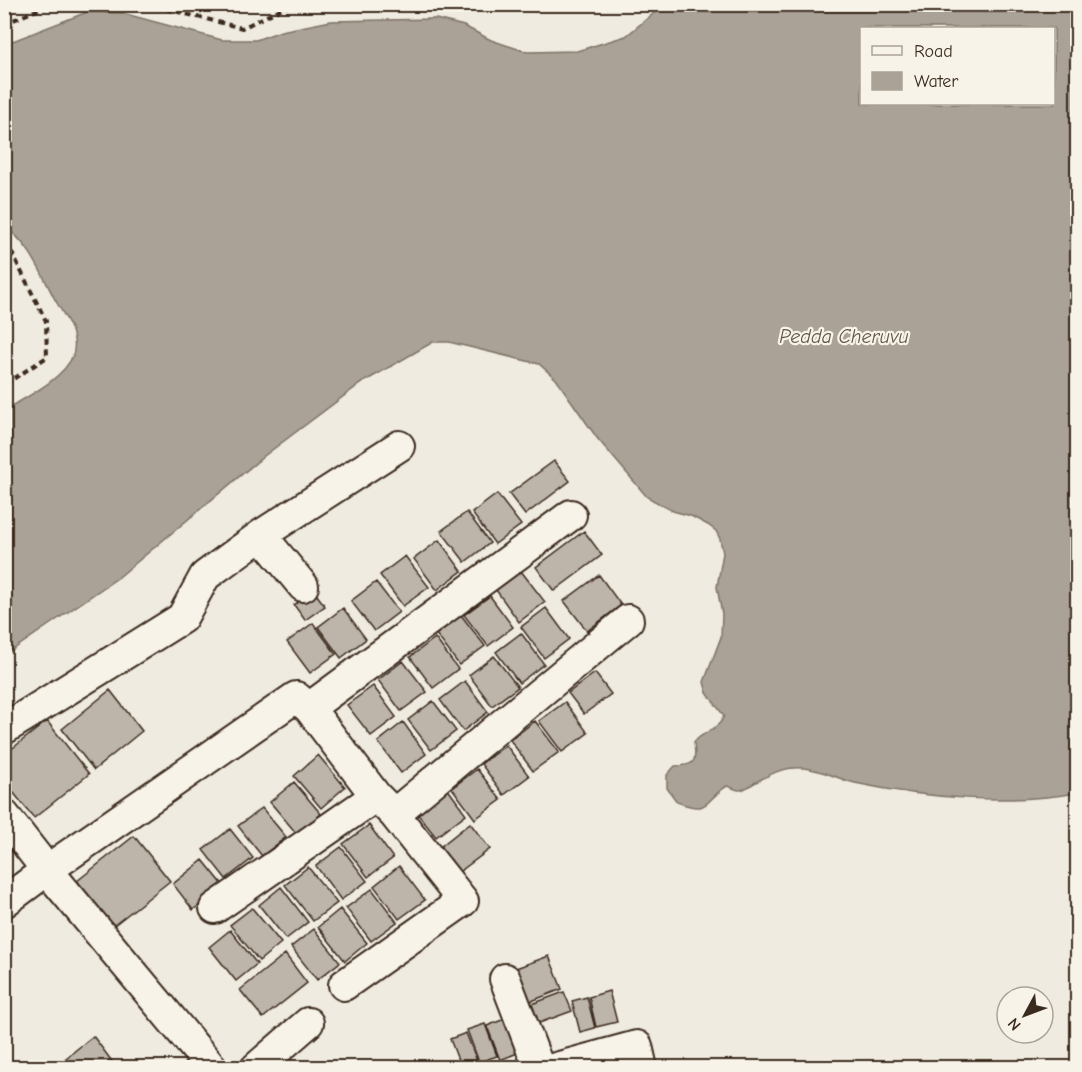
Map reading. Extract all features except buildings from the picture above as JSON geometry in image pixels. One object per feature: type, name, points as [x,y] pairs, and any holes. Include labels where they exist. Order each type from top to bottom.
[{"type":"street","points":[[4,729],[182,618],[205,576],[261,535],[399,446]]},
{"type":"street","points":[[309,708],[571,515]]},
{"type":"street","points":[[261,535],[303,586]]},
{"type":"street","points":[[215,908],[385,805],[628,621]]},
{"type":"street","points":[[4,902],[296,697],[309,708],[463,901],[344,985]]},
{"type":"street","points":[[4,814],[47,870],[212,1068]]},
{"type":"street","points":[[505,979],[539,1068]]},
{"type":"street","points":[[256,1068],[308,1023]]},
{"type":"street","points":[[556,1068],[637,1047],[642,1068]]},
{"type":"path","points":[[4,24],[51,4]]},
{"type":"path","points":[[146,4],[242,28],[291,4]]},
{"type":"path","points":[[4,244],[11,251],[46,321],[47,357],[4,385]]},
{"type":"water","name":"Pedda Cheruvu","points":[[665,4],[1077,5],[1078,628],[1075,667],[1078,674],[1077,793],[1023,799],[938,796],[855,783],[816,770],[790,768],[778,771],[741,790],[727,786],[701,807],[677,802],[667,788],[667,775],[675,766],[688,765],[694,761],[694,742],[718,725],[724,716],[707,693],[704,682],[721,637],[722,614],[717,587],[723,553],[720,539],[716,531],[708,525],[691,516],[673,511],[647,497],[597,438],[556,379],[539,364],[449,342],[433,342],[360,384],[264,456],[119,577],[5,655],[5,410],[62,372],[73,355],[74,341],[71,328],[29,251],[5,227],[5,44],[87,12],[122,13],[222,40],[256,40],[281,31],[331,21],[436,19],[464,26],[491,40],[527,52],[577,51],[626,36]]}]
